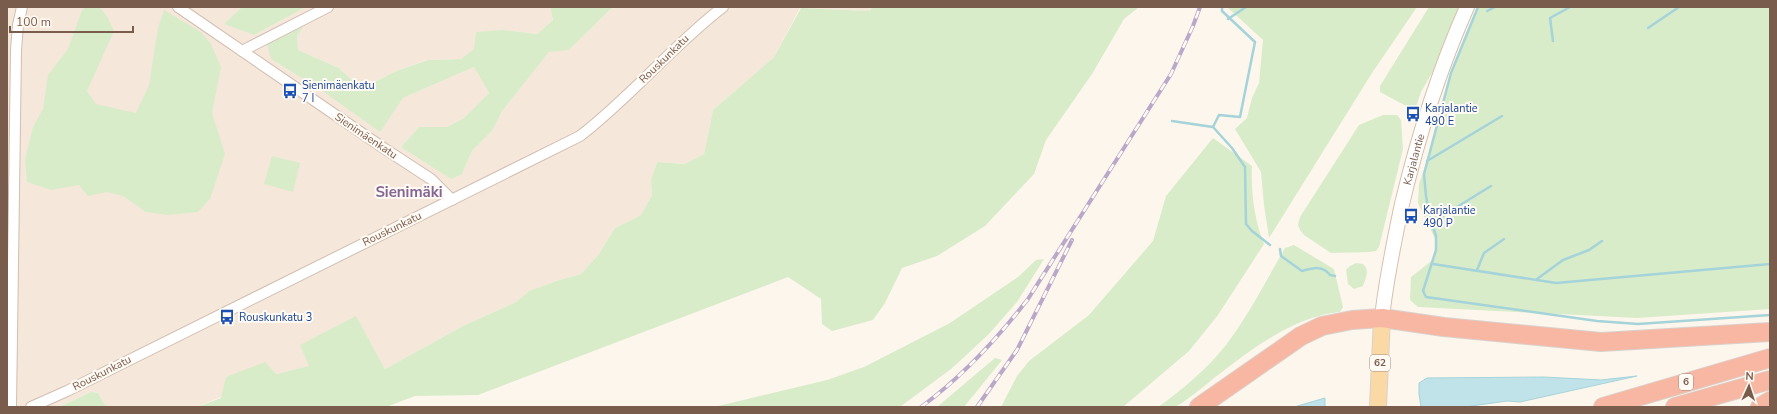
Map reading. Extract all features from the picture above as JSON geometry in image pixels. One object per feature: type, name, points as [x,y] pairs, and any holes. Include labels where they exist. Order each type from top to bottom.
[{"type":"highway","points":[[1199,407],[1301,336],[1322,326],[1352,320],[1382,318],[1601,342],[1770,332]]},
{"type":"highway","name":"6","points":[[1603,407],[1770,358]]},
{"type":"highway","name":"6","points":[[1675,407],[1770,380]]},
{"type":"highway","points":[[1760,407],[1770,401]]},
{"type":"main road","name":"Karjalantie","points":[[1382,318],[1390,255],[1416,147],[1444,63],[1467,7]]},
{"type":"main road","name":"62","points":[[1378,407],[1382,318]]},
{"type":"street","points":[[11,407],[15,66],[18,25],[22,7]]},
{"type":"street","name":"Sienimäenkatu","points":[[178,7],[385,149],[432,179],[452,200]]},
{"type":"street","points":[[242,51],[328,7]]},
{"type":"street","name":"Rouskunkatu","points":[[31,407],[67,391],[580,136],[616,106],[693,31],[723,7]]},
{"type":"street","points":[[7,30],[18,25]]},
{"type":"shaded area","points":[[7,7],[242,7],[225,24],[254,35],[306,7],[550,7],[553,20],[537,34],[503,30],[461,59],[427,60],[396,71],[361,89],[339,68],[298,50],[297,36],[302,28],[271,59],[324,92],[403,98],[474,67],[489,93],[464,118],[447,127],[419,127],[401,147],[427,163],[462,174],[472,151],[492,131],[503,110],[549,52],[569,50],[613,7],[872,7],[870,11],[800,8],[774,57],[713,110],[704,154],[686,164],[657,162],[651,180],[652,195],[641,215],[615,228],[599,254],[581,274],[529,291],[516,302],[463,326],[385,369],[356,317],[310,366],[276,374],[197,407],[106,407],[98,393],[91,392],[59,407],[7,407]]},
{"type":"green space","points":[[86,7],[99,7],[107,16],[114,31],[87,91],[96,104],[136,113],[149,85],[158,28],[164,10],[201,32],[211,44],[221,67],[212,113],[225,154],[210,199],[198,212],[167,215],[146,212],[123,196],[107,192],[88,196],[79,185],[51,190],[27,182],[25,160],[33,127],[43,109],[48,75],[68,49],[82,10]]},
{"type":"green space","points":[[242,7],[306,7],[254,35],[224,24]]},
{"type":"green space","points":[[550,7],[613,7],[569,50],[549,52],[503,110],[492,131],[472,151],[462,174],[451,179],[401,147],[419,127],[447,127],[464,118],[489,93],[474,67],[403,98],[380,132],[324,92],[271,59],[267,44],[303,27],[297,36],[298,50],[339,68],[361,89],[396,71],[428,60],[461,59],[474,49],[476,32],[503,30],[537,34],[553,20]]},
{"type":"green space","points":[[872,7],[1139,7],[1124,19],[1092,74],[1046,140],[1034,174],[985,226],[937,256],[902,268],[885,303],[873,320],[832,331],[822,324],[821,299],[788,277],[478,395],[415,396],[386,407],[197,407],[221,398],[226,377],[265,362],[276,374],[309,366],[300,345],[356,316],[385,369],[463,326],[516,302],[529,291],[581,274],[599,254],[615,228],[641,215],[652,195],[651,180],[657,162],[685,164],[704,154],[713,110],[774,57],[801,8],[870,11]]},
{"type":"green space","points":[[1227,7],[1417,7],[1372,73],[1269,238],[1261,172],[1235,129],[1247,118],[1252,98],[1259,83],[1263,40]]},
{"type":"green space","points":[[1429,7],[1460,7],[1432,73],[1421,92],[1416,107],[1410,108],[1380,92],[1380,86]]},
{"type":"green space","points":[[1478,7],[1770,7],[1770,309],[1637,318],[1418,307],[1410,300],[1411,277],[1434,259],[1436,250],[1436,241],[1418,203],[1419,184],[1451,73]]},
{"type":"green space","points":[[1383,115],[1397,115],[1401,120],[1403,149],[1379,247],[1376,251],[1369,252],[1331,253],[1304,235],[1298,225],[1300,217],[1359,125]]},
{"type":"green space","points":[[1213,138],[1252,166],[1254,206],[1264,244],[1218,315],[1189,351],[1123,407],[1001,407],[1017,376],[1029,361],[1089,315],[1153,241],[1166,196]]},
{"type":"green space","points":[[272,156],[300,163],[293,192],[264,184]]},
{"type":"green space","points":[[1294,245],[1334,269],[1343,307],[1340,312],[1306,320],[1290,327],[1260,344],[1178,406],[1158,407],[1194,378],[1219,354],[1242,322],[1285,248]]},
{"type":"green space","points":[[1044,259],[1017,302],[988,335],[951,369],[900,407],[714,407],[827,380],[864,367],[950,323],[1018,277],[1036,260]]},
{"type":"green space","points":[[1356,263],[1363,264],[1365,266],[1367,274],[1363,286],[1354,289],[1348,284],[1346,270]]},
{"type":"green space","points":[[995,358],[1002,360],[964,407],[937,407]]},
{"type":"green space","points":[[91,392],[98,393],[106,407],[59,407]]},
{"type":"water","points":[[1637,376],[1520,402],[1507,401],[1464,407],[1421,407],[1419,394],[1419,383],[1427,378],[1544,377],[1601,380]]},
{"type":"water","points":[[1325,398],[1325,407],[1294,407]]},
{"type":"waterway","points":[[1213,127],[1219,115],[1240,117],[1255,42],[1222,11],[1222,7]]},
{"type":"waterway","points":[[1228,19],[1246,7]]},
{"type":"waterway","points":[[1478,7],[1451,73],[1424,174],[1430,218],[1436,236],[1436,250],[1423,291],[1426,297],[1597,321],[1638,324],[1770,315]]},
{"type":"waterway","points":[[1487,11],[1495,7]]},
{"type":"waterway","points":[[1553,41],[1550,18],[1570,7]]},
{"type":"waterway","points":[[1648,28],[1679,7]]},
{"type":"waterway","points":[[1427,161],[1502,116]]},
{"type":"waterway","points":[[1172,121],[1213,127],[1232,148],[1245,167],[1246,224],[1252,231],[1270,245]]},
{"type":"waterway","points":[[1431,223],[1491,186]]},
{"type":"waterway","points":[[1477,270],[1484,253],[1504,239]]},
{"type":"waterway","points":[[1537,279],[1563,260],[1589,250],[1602,241]]},
{"type":"waterway","points":[[1280,249],[1281,256],[1302,271],[1318,268],[1324,270],[1330,275],[1335,276]]},
{"type":"waterway","points":[[1433,264],[1556,283],[1770,264]]},
{"type":"railway","points":[[921,407],[951,383],[978,357],[1004,329],[1028,299],[1171,74],[1200,7]]},
{"type":"railway","points":[[977,407],[1017,350],[1072,240]]},
{"type":"place","name":"Sienimäenkatu 7 I","points":[[290,91]]},
{"type":"place","name":"Karjalantie 490 E","points":[[1413,114]]},
{"type":"place","name":"Karjalantie 490 P","points":[[1411,216]]},
{"type":"place","name":"Rouskunkatu 3","points":[[227,317]]},
{"type":"district","name":"Sienimäki","points":[[409,192]]}]
